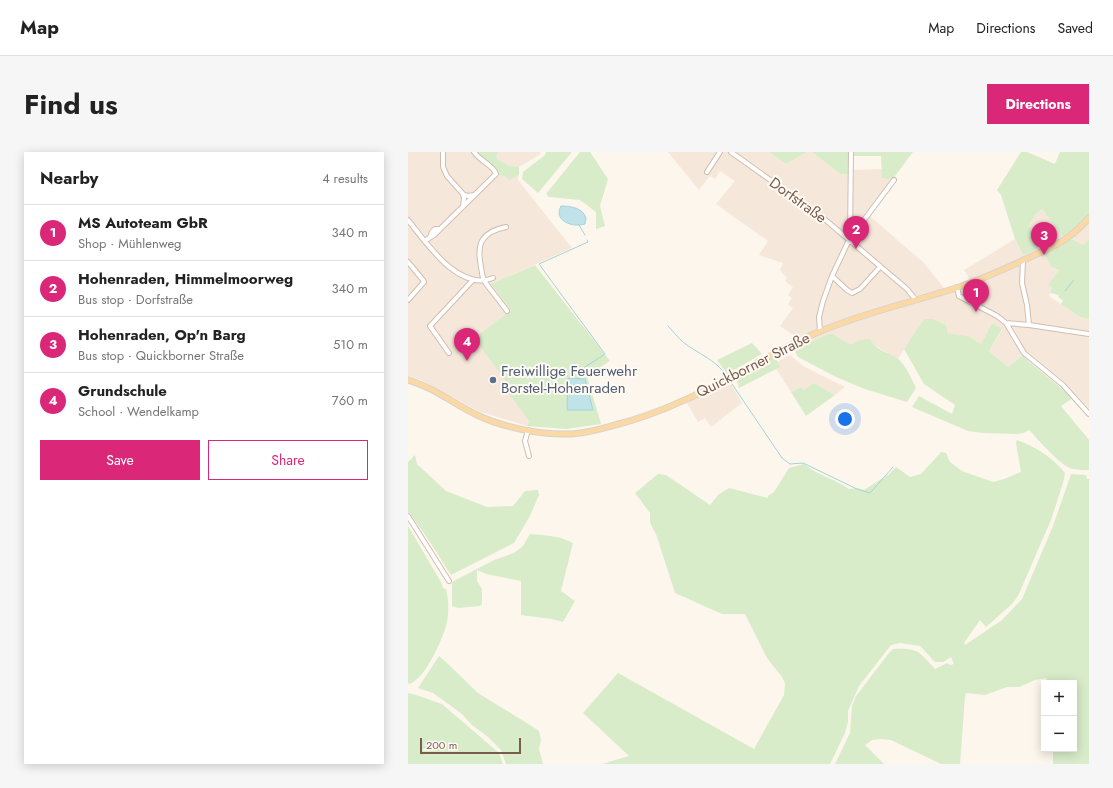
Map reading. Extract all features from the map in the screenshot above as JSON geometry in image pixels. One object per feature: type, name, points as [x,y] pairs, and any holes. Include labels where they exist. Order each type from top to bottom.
[{"type":"main road","name":"Quickborner Straße","points":[[408,380],[426,386],[477,415],[500,423],[548,433],[568,434],[588,432],[635,420],[662,410],[705,390],[820,331],[864,314],[957,287],[1023,261],[1063,242],[1076,232],[1089,218]]},
{"type":"street","points":[[443,152],[442,161],[444,172],[463,194],[467,196],[475,195]]},
{"type":"street","points":[[426,240],[434,235],[494,177],[496,172],[474,152]]},
{"type":"street","points":[[707,172],[720,152]]},
{"type":"street","name":"Dorfstraße","points":[[731,152],[822,217],[907,290],[915,299]]},
{"type":"street","points":[[820,331],[819,317],[823,301],[832,276],[851,235],[852,152]]},
{"type":"street","points":[[849,240],[894,180]]},
{"type":"street","points":[[463,194],[463,207]]},
{"type":"street","points":[[408,220],[443,262],[450,268],[464,277],[473,280],[484,281],[492,278]]},
{"type":"street","points":[[506,227],[494,229],[486,235],[480,246],[479,257],[484,281],[507,311]]},
{"type":"street","points":[[1023,261],[1022,283],[1030,325]]},
{"type":"street","points":[[408,262],[424,280],[424,282],[408,300]]},
{"type":"street","points":[[832,276],[852,293],[860,289],[880,268]]},
{"type":"street","points":[[449,353],[430,326],[473,280]]},
{"type":"street","points":[[957,287],[959,296],[997,316],[1006,323],[1024,353],[1063,385],[1089,414]]},
{"type":"street","points":[[1006,323],[1089,334]]},
{"type":"street","points":[[528,430],[525,441],[529,456]]},
{"type":"street","points":[[408,516],[448,581]]},
{"type":"shaded area","points":[[408,152],[541,152],[539,155],[519,167],[518,180],[572,248],[491,284],[511,310],[474,338],[511,389],[507,392],[529,421],[527,426],[478,411],[421,380],[408,377]]},
{"type":"shaded area","points":[[668,152],[769,152],[786,164],[807,152],[812,152],[840,174],[853,176],[854,170],[882,169],[882,178],[892,180],[867,213],[924,263],[947,292],[972,283],[964,270],[1015,239],[1023,255],[1029,225],[1036,214],[1042,209],[1063,237],[1054,243],[1041,248],[1051,267],[1059,270],[1049,285],[1052,287],[1049,296],[1080,317],[1089,319],[1089,409],[1065,382],[1027,351],[1008,367],[989,351],[1002,330],[992,323],[981,344],[968,336],[948,333],[946,325],[933,319],[924,319],[898,359],[866,340],[859,340],[853,344],[850,344],[831,333],[799,348],[800,340],[780,326],[793,308],[788,304],[792,298],[788,295],[793,287],[785,281],[787,278],[780,270],[783,263],[759,255],[768,241],[716,204],[735,181],[720,171],[715,179],[710,176],[699,190]]},
{"type":"shaded area","points":[[1089,221],[1089,240],[1083,245],[1072,239]]},
{"type":"shaded area","points":[[790,355],[803,366],[845,387],[835,395],[814,383],[804,390],[801,387],[791,392],[773,364]]},
{"type":"shaded area","points":[[729,380],[742,403],[711,427],[705,418],[698,422],[687,403]]},
{"type":"green space","points":[[476,152],[498,152],[496,157],[497,159],[509,166],[519,167],[519,175],[509,180],[505,176],[499,175],[497,170],[484,161]]},
{"type":"green space","points":[[546,152],[572,152],[538,193],[522,179],[523,172],[545,155]]},
{"type":"green space","points":[[580,152],[590,152],[608,179],[600,206],[605,226],[596,229],[596,212],[580,200],[549,197],[546,194]]},
{"type":"green space","points":[[769,152],[807,152],[786,164]]},
{"type":"green space","points":[[812,152],[849,152],[849,175],[840,174]]},
{"type":"green space","points":[[854,152],[913,152],[892,180],[882,178],[881,156],[854,156]]},
{"type":"green space","points":[[1021,152],[1027,152],[1055,164],[1060,152],[1089,152],[1089,214],[1075,229],[1063,237],[1042,209],[1036,214],[1029,225],[1038,249],[1023,255],[1015,239],[1001,195],[997,190]]},
{"type":"green space","points":[[1072,239],[1083,245],[1089,240],[1089,319],[1080,317],[1061,304],[1063,300],[1058,297],[1059,295],[1050,293],[1052,287],[1048,285],[1059,270],[1051,267],[1044,253]]},
{"type":"green space","points":[[535,265],[610,361],[587,376],[601,424],[566,429],[527,426],[529,421],[507,392],[511,389],[474,338],[511,310],[491,284]]},
{"type":"green space","points":[[924,319],[933,319],[946,325],[948,333],[968,336],[981,344],[992,323],[1002,329],[989,351],[1008,367],[1023,355],[1028,361],[1073,398],[1061,406],[1089,440],[1089,470],[1073,469],[1062,463],[1029,430],[1016,434],[968,431],[912,407],[919,396],[952,414],[955,405],[924,384],[904,349]]},
{"type":"green space","points":[[831,333],[850,344],[853,344],[859,340],[870,339],[875,346],[897,358],[903,364],[916,388],[907,402],[865,389],[836,377],[798,357],[794,350]]},
{"type":"green space","points":[[752,343],[762,354],[727,374],[717,360]]},
{"type":"green space","points":[[775,357],[780,367],[739,388],[736,378]]},
{"type":"green space","points":[[814,383],[835,395],[806,416],[791,392],[801,387],[804,390]]},
{"type":"green space","points":[[1017,440],[1031,446],[1055,462],[1065,473],[1063,483],[1051,520],[1018,596],[1012,604],[986,627],[980,620],[964,643],[965,645],[1002,620],[1022,599],[1053,526],[1071,474],[1086,475],[1087,479],[1089,479],[1089,764],[1053,764],[1053,752],[1077,752],[1077,680],[1047,680],[1046,678],[1035,680],[1019,687],[1007,687],[985,695],[966,693],[960,764],[941,764],[891,740],[880,739],[872,740],[865,745],[884,764],[835,764],[850,733],[852,706],[856,696],[893,649],[913,650],[921,654],[935,669],[947,663],[950,665],[954,664],[951,657],[943,662],[935,662],[920,646],[900,643],[891,645],[859,686],[848,711],[848,722],[845,733],[830,764],[602,764],[629,756],[583,713],[618,673],[754,749],[784,695],[785,683],[767,658],[745,614],[722,614],[675,593],[656,534],[650,523],[650,513],[635,493],[658,474],[666,475],[710,505],[718,495],[729,488],[768,498],[768,496],[774,492],[789,468],[804,464],[849,489],[857,488],[864,490],[889,474],[896,467],[910,477],[921,474],[941,452],[946,453],[950,462],[962,471],[993,482],[1021,472],[1016,443]]},
{"type":"green space","points":[[415,455],[417,464],[446,491],[487,507],[513,506],[525,491],[538,490],[539,495],[530,516],[514,543],[451,575],[408,511],[408,462]]},
{"type":"green space","points":[[408,526],[441,582],[443,588],[446,589],[448,598],[448,617],[441,641],[432,660],[414,682],[408,684]]},
{"type":"green space","points":[[530,534],[557,537],[573,543],[561,591],[575,601],[563,622],[521,615],[521,581],[486,574],[477,570],[477,581],[482,589],[482,604],[480,606],[458,608],[452,606],[452,582],[494,560],[514,553],[523,546]]},
{"type":"green space","points":[[439,656],[478,693],[539,731],[541,740],[539,749],[543,764],[506,764],[501,750],[488,737],[472,725],[462,714],[433,693],[418,688]]},
{"type":"green space","points":[[408,693],[442,704],[499,753],[503,764],[408,764]]},
{"type":"water","points":[[561,206],[573,207],[582,212],[586,218],[585,224],[570,224],[562,219],[559,211]]},
{"type":"water","points":[[568,378],[585,379],[593,410],[567,410]]},
{"type":"waterway","points":[[579,225],[585,235]]},
{"type":"waterway","points":[[578,379],[585,367],[605,354],[539,264],[588,242],[587,240]]},
{"type":"waterway","points":[[1065,291],[1074,280]]},
{"type":"waterway","points":[[668,326],[679,339],[712,361],[722,369],[726,375]]},
{"type":"waterway","points":[[730,381],[782,458],[790,464],[803,463],[857,489],[870,493],[893,467]]},
{"type":"place","name":"Hohenraden, Himmelmoorweg","points":[[856,249]]},
{"type":"place","name":"Hohenraden, Op'n Barg","points":[[1044,255]]},
{"type":"place","name":"MS Autoteam GbR","points":[[976,312]]},
{"type":"place","name":"Grundschule","points":[[467,361]]},
{"type":"place","name":"Freiwillige Feuerwehr Borstel-Hohenraden","points":[[493,380]]}]
